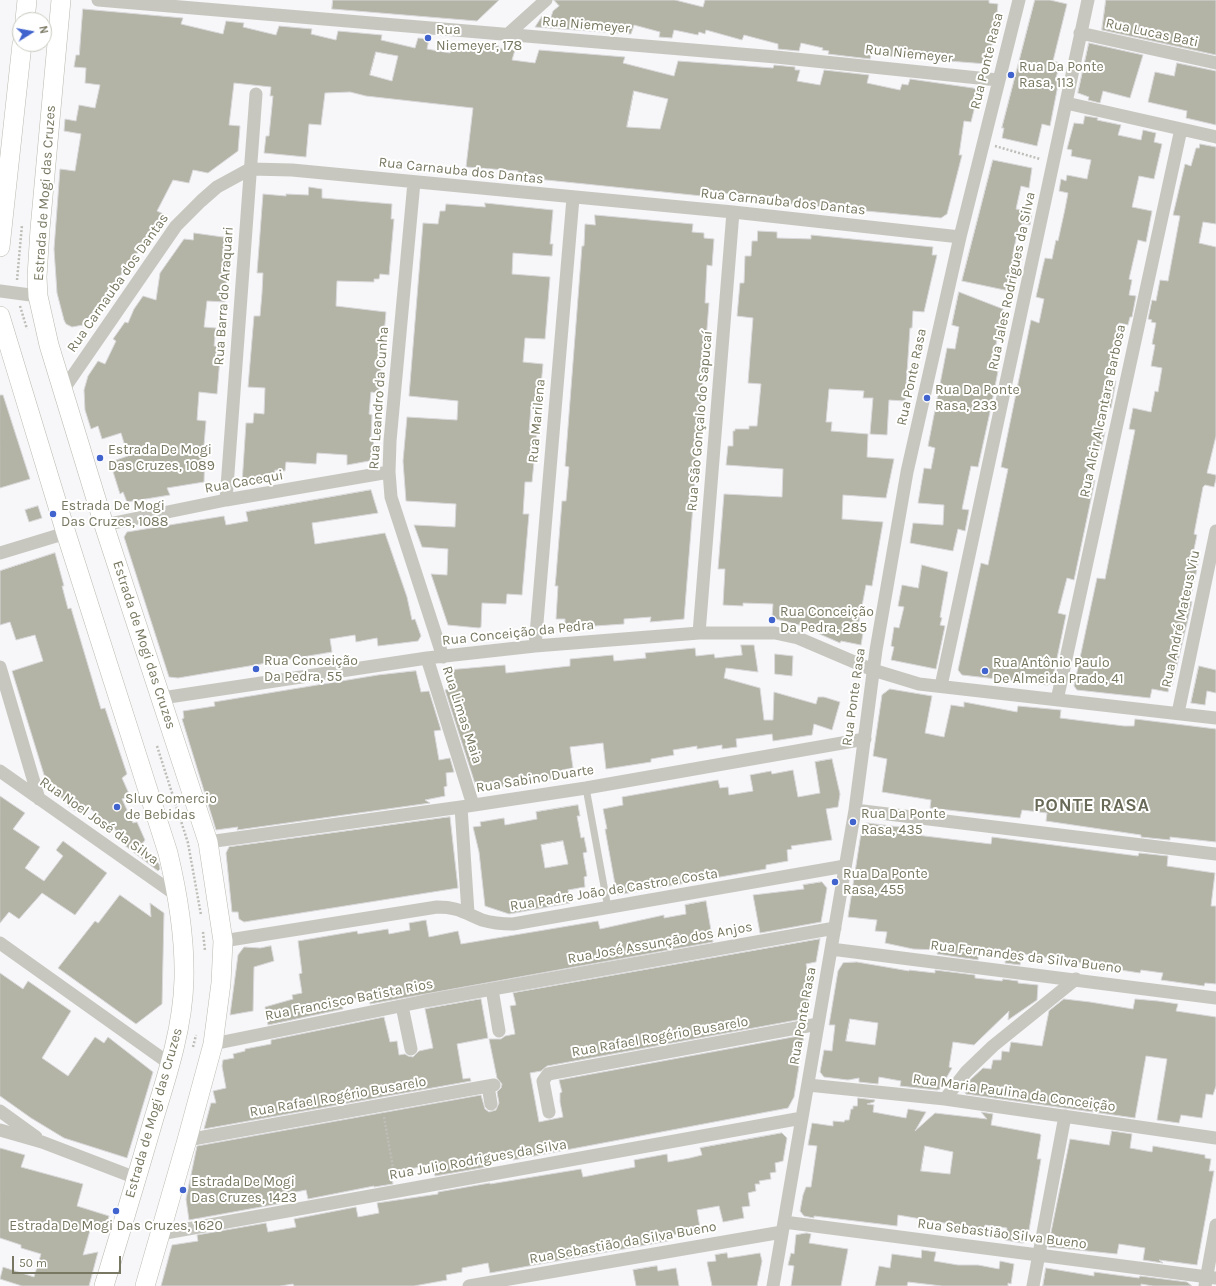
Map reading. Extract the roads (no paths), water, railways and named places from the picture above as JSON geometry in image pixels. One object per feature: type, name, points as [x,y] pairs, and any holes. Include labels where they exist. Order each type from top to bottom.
[{"type":"main road","points":[[26,12],[27,0]]},
{"type":"main road","name":"Estrada de Mogi das Cruzes","points":[[61,0],[40,229],[37,277],[38,296],[49,345],[104,525],[208,842],[224,941],[221,983],[213,1044],[145,1286]]},
{"type":"main road","points":[[0,247],[21,52]]},
{"type":"main road","name":"Estrada de Mogi das Cruzes","points":[[0,316],[66,533],[168,853],[178,898],[184,938],[184,981],[180,1021],[170,1064],[104,1286]]},
{"type":"street","name":"Rua Niemeyer","points":[[98,0],[197,4],[507,35],[776,57],[998,80]]},
{"type":"street","points":[[507,35],[546,0]]},
{"type":"street","name":"Rua Ponte Rasa","points":[[773,1286],[855,810],[873,670],[907,472],[982,143],[1019,0]]},
{"type":"street","name":"Rua Jales Rodrigues da Silva","points":[[941,686],[1088,0]]},
{"type":"street","name":"Rua Lucas Bati","points":[[1080,33],[1216,63]]},
{"type":"street","name":"Rua Barra do Araquari","points":[[226,500],[256,94]]},
{"type":"street","points":[[1066,103],[1216,138]]},
{"type":"street","name":"Rua Alcir Alcantara Barbosa","points":[[1057,700],[1181,129]]},
{"type":"street","name":"Rua Carnauba dos Dantas","points":[[63,390],[176,226],[218,187],[250,170],[292,170],[573,198],[733,212],[960,237]]},
{"type":"street","name":"Rua Leandro da Cunha","points":[[414,182],[390,441],[389,472],[391,497],[443,657]]},
{"type":"street","name":"Rua Marilena","points":[[534,646],[573,198]]},
{"type":"street","name":"Rua São Gonçalo do Sapucaí","points":[[699,633],[733,212]]},
{"type":"street","points":[[0,291],[38,296]]},
{"type":"street","name":"Rua Cacequi","points":[[104,525],[226,500],[389,472]]},
{"type":"street","name":"Rua André Mateus Viu","points":[[1178,713],[1216,531]]},
{"type":"street","points":[[0,553],[66,533]]},
{"type":"street","name":"Rua Conceição da Pedra","points":[[162,698],[426,658],[534,646],[699,633],[775,633],[798,638],[873,670],[919,684],[1216,718]]},
{"type":"street","name":"Rua Limas Maia","points":[[426,658],[467,806],[468,913]]},
{"type":"street","points":[[0,667],[39,799]]},
{"type":"street","name":"Rua Sabino Duarte","points":[[208,842],[586,788],[865,739]]},
{"type":"street","name":"Rua Noel José da Silva","points":[[0,771],[178,898]]},
{"type":"street","points":[[855,810],[1216,854]]},
{"type":"street","name":"Rua Padre João de Castro e Costa","points":[[224,941],[436,907],[452,907],[482,920],[496,924],[513,924],[845,866]]},
{"type":"street","name":"Rua José Assunção dos Anjos","points":[[492,989],[834,928]]},
{"type":"street","points":[[0,943],[170,1064]]},
{"type":"street","name":"Rua Fernandes da Silva Bueno","points":[[831,949],[1216,998]]},
{"type":"street","points":[[945,1099],[966,1072],[993,1046],[1076,979]]},
{"type":"street","points":[[492,989],[499,1031]]},
{"type":"street","name":"Rua Francisco Batista Rios","points":[[213,1044],[492,989]]},
{"type":"street","points":[[402,1006],[411,1049]]},
{"type":"street","name":"Rua Rafael Rogério Busarelo","points":[[549,1112],[543,1081],[548,1074],[818,1024]]},
{"type":"street","name":"Rua Maria Paulina da Conceição","points":[[808,1085],[945,1099],[1216,1138]]},
{"type":"street","name":"Rua Rafael Rogério Busarelo","points":[[187,1140],[491,1086],[491,1104]]},
{"type":"street","points":[[0,1111],[42,1142]]},
{"type":"street","points":[[1033,1286],[1065,1116]]},
{"type":"street","name":"Rua Julio Rodrigues da Silva","points":[[160,1234],[802,1118]]},
{"type":"street","points":[[0,1130],[42,1142],[136,1178]]},
{"type":"street","points":[[1209,1280],[1216,1225]]},
{"type":"street","name":"Rua Sebastião Silva Bueno","points":[[783,1227],[1039,1254],[1209,1280]]},
{"type":"street","name":"Rua Sebastião da Silva Bueno","points":[[469,1286],[783,1227]]},
{"type":"lane","points":[[586,788],[608,908]]},
{"type":"place","name":"Rua Niemeyer, 178","points":[[428,38]]},
{"type":"place","name":"Rua Da Ponte Rasa, 113","points":[[1011,75]]},
{"type":"place","name":"Rua Da Ponte Rasa, 233","points":[[927,398]]},
{"type":"place","name":"Estrada De Mogi Das Cruzes, 1089","points":[[100,458]]},
{"type":"place","name":"Estrada De Mogi Das Cruzes, 1088","points":[[53,514]]},
{"type":"place","name":"Rua Conceição Da Pedra, 285","points":[[772,620]]},
{"type":"place","name":"Rua Conceição Da Pedra, 55","points":[[256,669]]},
{"type":"place","name":"Rua Antônio Paulo De Almeida Prado, 41","points":[[985,671]]},
{"type":"place","name":"Sluv Comercio de Bebidas","points":[[117,807]]},
{"type":"place","name":"Rua Da Ponte Rasa, 435","points":[[853,822]]},
{"type":"place","name":"Rua Da Ponte Rasa, 455","points":[[835,882]]},
{"type":"place","name":"Estrada De Mogi Das Cruzes, 1423","points":[[183,1190]]},
{"type":"place","name":"Estrada De Mogi Das Cruzes, 1620","points":[[116,1211]]},
{"type":"district","name":"PONTE RASA","points":[[1092,806]]}]
